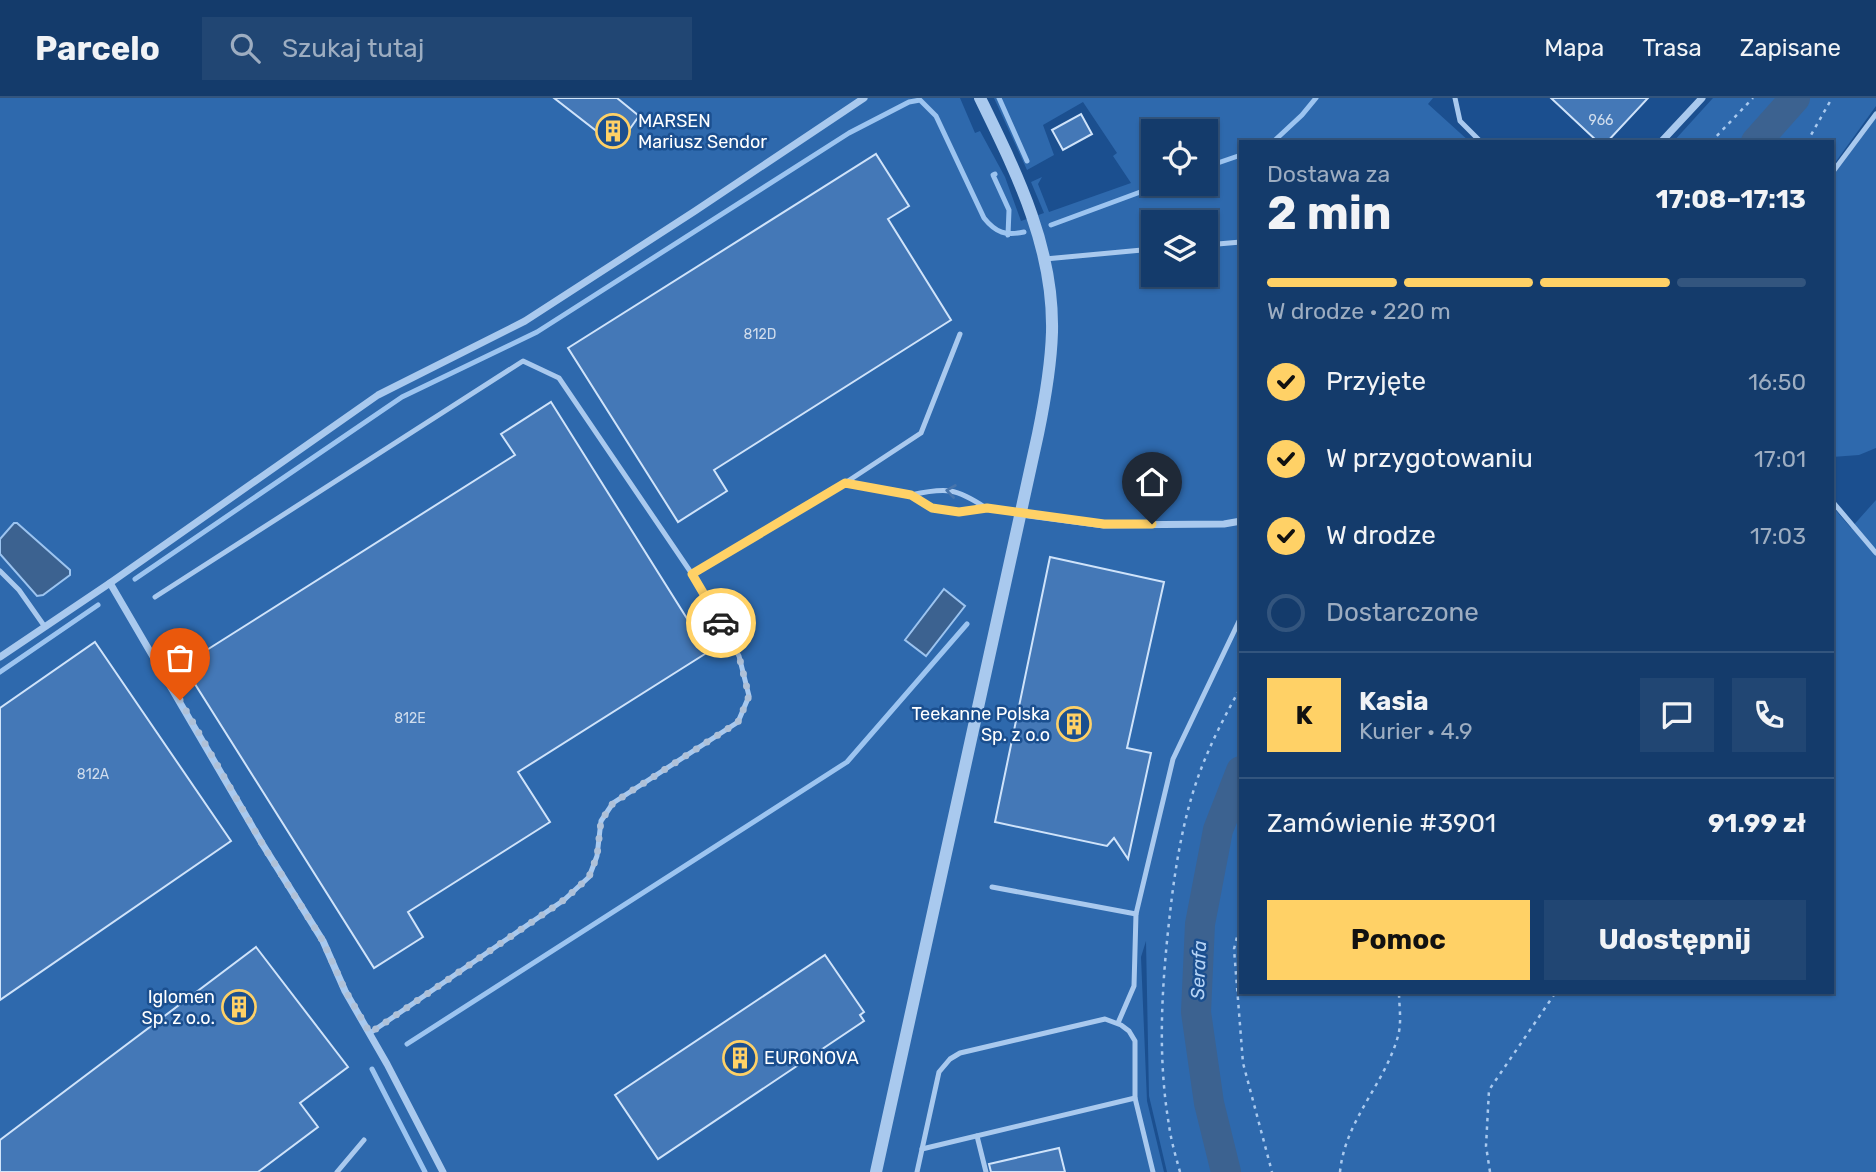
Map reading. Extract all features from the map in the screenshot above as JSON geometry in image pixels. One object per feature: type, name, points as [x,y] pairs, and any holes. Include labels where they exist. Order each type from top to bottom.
[{"type":"street","points":[[876,1172],[1021,514],[1050,358],[1052,314],[1045,259],[1019,180],[979,98]]},
{"type":"street","points":[[1663,140],[1702,98]]},
{"type":"street","points":[[0,657],[378,394],[525,321],[865,99]]},
{"type":"street","points":[[1021,514],[1104,524],[1224,524],[1239,521]]},
{"type":"street","points":[[110,583],[263,845],[323,941],[345,990],[443,1172]]},
{"type":"lane","points":[[1455,98],[1460,121],[1479,140]]},
{"type":"lane","points":[[1834,170],[1876,114]]},
{"type":"lane","points":[[1218,244],[1239,242]]},
{"type":"lane","points":[[1045,259],[1141,250]]},
{"type":"lane","points":[[692,574],[845,483],[921,433],[960,334]]},
{"type":"lane","points":[[155,597],[523,361],[559,378],[692,574],[739,656],[749,696],[738,722],[613,803],[601,821],[597,856],[589,877],[564,900],[370,1033]]},
{"type":"lane","points":[[845,483],[911,495],[932,508],[959,512],[987,508],[1021,514]]},
{"type":"lane","points":[[911,495],[938,489],[964,493],[987,508]]},
{"type":"lane","points":[[1834,503],[1876,553]]},
{"type":"lane","points":[[0,571],[19,590],[45,626]]},
{"type":"lane","points":[[1118,1023],[1134,986],[1136,914],[1173,759],[1239,621]]},
{"type":"lane","points":[[992,887],[1136,914]]},
{"type":"lane","points":[[917,1172],[939,1072],[950,1059],[960,1053],[1105,1018],[1129,1031],[1135,1041],[1135,1098],[1153,1172]]},
{"type":"lane","points":[[922,1149],[1135,1098]]},
{"type":"lane","points":[[977,1136],[986,1172]]},
{"type":"lane","points":[[337,1172],[364,1140]]},
{"type":"path","points":[[1713,140],[1753,98]]},
{"type":"path","points":[[1808,140],[1832,98]]},
{"type":"path","points":[[1180,1172],[1169,1125],[1162,1053],[1162,980],[1174,879],[1182,832],[1196,782],[1239,691]]},
{"type":"path","points":[[1239,929],[1234,949],[1243,1063],[1272,1172]]},
{"type":"path","points":[[1340,1172],[1348,1138],[1398,1035],[1399,994]]},
{"type":"path","points":[[1490,1172],[1486,1146],[1489,1090],[1555,994]]},
{"type":"shaded area","points":[[0,98],[960,98],[975,133],[980,131],[1005,177],[1021,221],[1044,213],[1031,182],[1042,177],[1038,184],[1049,212],[1131,183],[1113,156],[1117,153],[1083,102],[1043,125],[1054,155],[1027,170],[994,98],[1433,98],[1428,104],[1468,140],[1239,140],[1239,994],[1834,994],[1834,508],[1851,528],[1876,500],[1876,1172],[1167,1172],[1149,1096],[1146,941],[1141,957],[1147,1101],[1164,1172],[0,1172]]},
{"type":"shaded area","points":[[1713,98],[1876,98],[1876,106],[1834,164],[1834,140],[1675,140]]},
{"type":"shaded area","points":[[1876,118],[1876,448],[1859,455],[1834,457],[1834,174]]},
{"type":"shaded area","points":[[14,523],[70,570],[70,575],[43,595],[37,596],[0,554],[0,539]]},
{"type":"shaded area","points":[[944,589],[965,606],[926,656],[905,640]]},
{"type":"building","name":"MARSEN Mariusz Sendor","points":[[554,98],[617,98],[639,116],[617,147]]},
{"type":"building","points":[[1551,98],[1648,98],[1609,140],[1596,140]]},
{"type":"building","points":[[1081,114],[1092,134],[1063,150],[1052,130]]},
{"type":"building","points":[[876,154],[909,206],[888,219],[951,320],[714,470],[727,491],[678,522],[568,348]]},
{"type":"building","points":[[551,402],[708,652],[518,772],[550,822],[408,912],[423,937],[374,968],[183,665],[515,455],[501,434]]},
{"type":"building","name":"Teekanne Polska Sp. z o.o","points":[[1050,557],[1164,582],[1127,748],[1151,753],[1128,859],[1114,838],[1107,846],[995,822]]},
{"type":"building","points":[[95,642],[231,841],[0,1000],[0,708]]},
{"type":"building","name":"Iglomen Sp. z o.o.","points":[[256,947],[348,1067],[300,1103],[318,1127],[258,1172],[0,1172],[0,1140]]},
{"type":"building","name":"EURONOVA","points":[[825,955],[864,1012],[860,1015],[864,1021],[658,1159],[615,1095]]},
{"type":"building","points":[[1059,1148],[1065,1172],[991,1172],[989,1164]]},
{"type":"waterway","points":[[999,98],[1027,161]]},
{"type":"waterway","points":[[1275,140],[1316,98]]},
{"type":"waterway","name":"Serafa","points":[[1758,140],[1795,98]]},
{"type":"waterway","points":[[135,579],[402,397],[537,332],[849,133],[909,102],[920,100],[936,116],[988,223],[1002,232],[1024,232]]},
{"type":"waterway","points":[[1218,163],[1239,156]]},
{"type":"waterway","points":[[995,174],[993,175],[1009,210],[1008,235]]},
{"type":"waterway","points":[[1051,225],[1141,192]]},
{"type":"waterway","points":[[0,672],[98,605]]},
{"type":"waterway","points":[[407,1044],[847,762],[967,624]]},
{"type":"waterway","name":"Serafa","points":[[1226,1172],[1209,1103],[1196,1012],[1200,924],[1218,830],[1239,776]]},
{"type":"waterway","points":[[372,1069],[425,1172]]},
{"type":"way so far","points":[[180,700],[263,845],[323,941],[345,990],[370,1033],[564,900],[589,877],[597,856],[601,821],[613,803],[738,722],[749,696],[739,656],[721,623]]},
{"type":"place","name":"MARSEN Mariusz Sendor","points":[[613,131]]},
{"type":"place","name":"Teekanne Polska Sp. z o.o","points":[[1074,724]]},
{"type":"place","name":"Iglomen Sp. z o.o.","points":[[239,1007]]},
{"type":"place","name":"EURONOVA","points":[[740,1058]]},
{"type":"route","points":[[721,623],[692,574],[845,483],[911,495],[932,508],[959,512],[987,508],[1104,524],[1152,524]]}]
